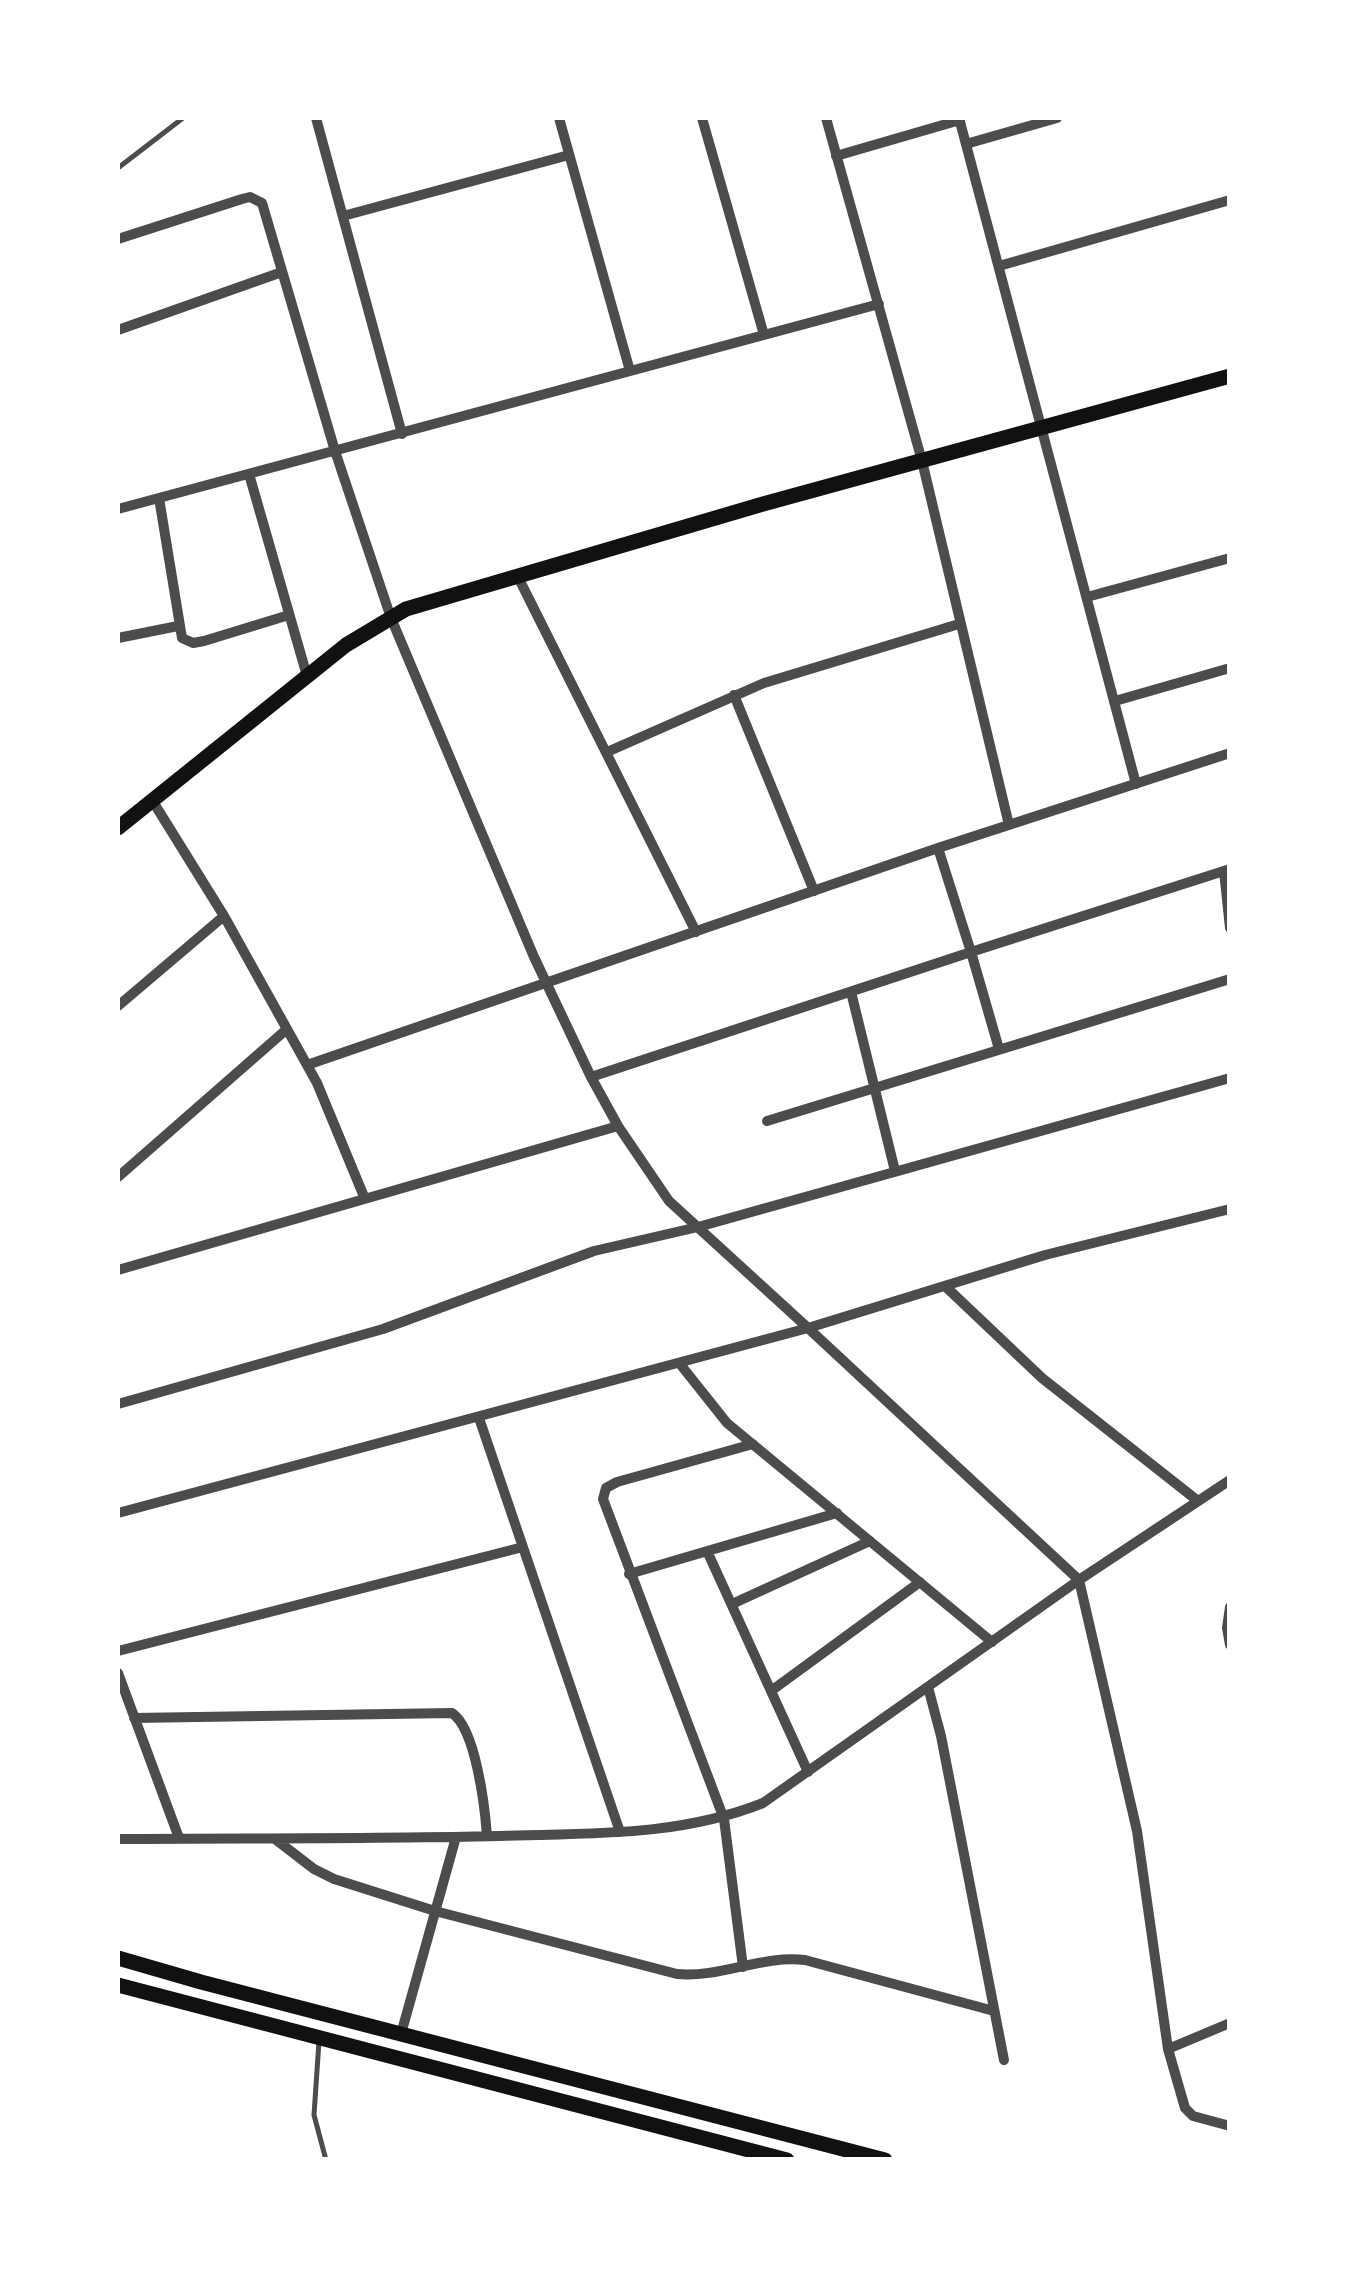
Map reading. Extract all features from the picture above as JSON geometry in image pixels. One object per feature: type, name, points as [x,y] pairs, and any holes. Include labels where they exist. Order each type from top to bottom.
[{"type":"main road","points":[[118,828],[346,645],[406,609],[762,504],[1230,376]]},
{"type":"main road","points":[[118,1958],[886,2160]]},
{"type":"main road","points":[[118,1985],[787,2160]]},
{"type":"street","points":[[316,118],[402,434]]},
{"type":"street","points":[[558,118],[630,371]]},
{"type":"street","points":[[702,118],[764,335]]},
{"type":"street","points":[[826,118],[922,461],[1009,825]]},
{"type":"street","points":[[966,144],[1056,118]]},
{"type":"street","points":[[836,156],[960,119],[1136,784]]},
{"type":"street","points":[[342,216],[569,155]]},
{"type":"street","points":[[118,240],[242,199],[256,198],[262,202],[335,451],[390,618],[534,957],[618,1126],[669,1201],[1079,1580],[1137,1831],[1168,2049],[1185,2108],[1193,2116],[1230,2126]]},
{"type":"street","points":[[999,266],[1230,200]]},
{"type":"street","points":[[118,330],[282,272]]},
{"type":"street","points":[[118,509],[879,304]]},
{"type":"street","points":[[249,474],[306,676]]},
{"type":"street","points":[[160,498],[182,638],[193,643],[289,615]]},
{"type":"street","points":[[1088,598],[1230,558]]},
{"type":"street","points":[[518,577],[696,932]]},
{"type":"street","points":[[608,752],[734,695],[959,624]]},
{"type":"street","points":[[118,638],[178,626]]},
{"type":"street","points":[[1115,701],[1230,668]]},
{"type":"street","points":[[734,695],[814,891]]},
{"type":"street","points":[[307,1066],[938,848],[1230,753]]},
{"type":"street","points":[[152,800],[224,916],[307,1066],[333,1117],[365,1199]]},
{"type":"street","points":[[938,848],[999,1049]]},
{"type":"street","points":[[591,1077],[1227,870],[1230,928]]},
{"type":"street","points":[[118,1006],[224,916]]},
{"type":"street","points":[[767,1121],[1230,979]]},
{"type":"street","points":[[851,992],[895,1171]]},
{"type":"street","points":[[118,1177],[287,1029]]},
{"type":"street","points":[[118,1387],[120,1404],[383,1329],[594,1250],[698,1227],[1230,1078]]},
{"type":"street","points":[[118,1270],[618,1126]]},
{"type":"street","points":[[118,1513],[680,1364],[1046,1255],[1230,1210]]},
{"type":"street","points":[[945,1286],[1042,1378],[1198,1501]]},
{"type":"street","points":[[680,1364],[717,1412],[992,1642]]},
{"type":"street","points":[[479,1418],[620,1832]]},
{"type":"street","points":[[743,1967],[724,1819],[602,1499],[606,1488],[616,1482],[753,1444]]},
{"type":"street","points":[[118,1838],[456,1837],[620,1832],[724,1819],[762,1803],[1079,1580],[1230,1480]]},
{"type":"street","points":[[629,1574],[836,1513]]},
{"type":"street","points":[[732,1604],[870,1541]]},
{"type":"street","points":[[118,1650],[523,1547]]},
{"type":"street","points":[[708,1551],[808,1772]]},
{"type":"street","points":[[771,1691],[920,1582]]},
{"type":"street","points":[[1230,1607],[1230,1645]]},
{"type":"street","points":[[118,1674],[178,1838]]},
{"type":"street","points":[[928,1687],[1004,2060]]},
{"type":"street","points":[[134,1718],[452,1713],[464,1726],[480,1783],[486,1836]]},
{"type":"street","points":[[401,2034],[456,1837]]},
{"type":"street","points":[[274,1838],[314,1869],[334,1879],[435,1912],[677,1974],[715,1973],[785,1958],[805,1960],[994,2011]]},
{"type":"street","points":[[1168,2049],[1230,2023]]},
{"type":"lane","points":[[118,168],[184,118]]},
{"type":"lane","points":[[319,2038],[314,2116],[326,2160]]}]
